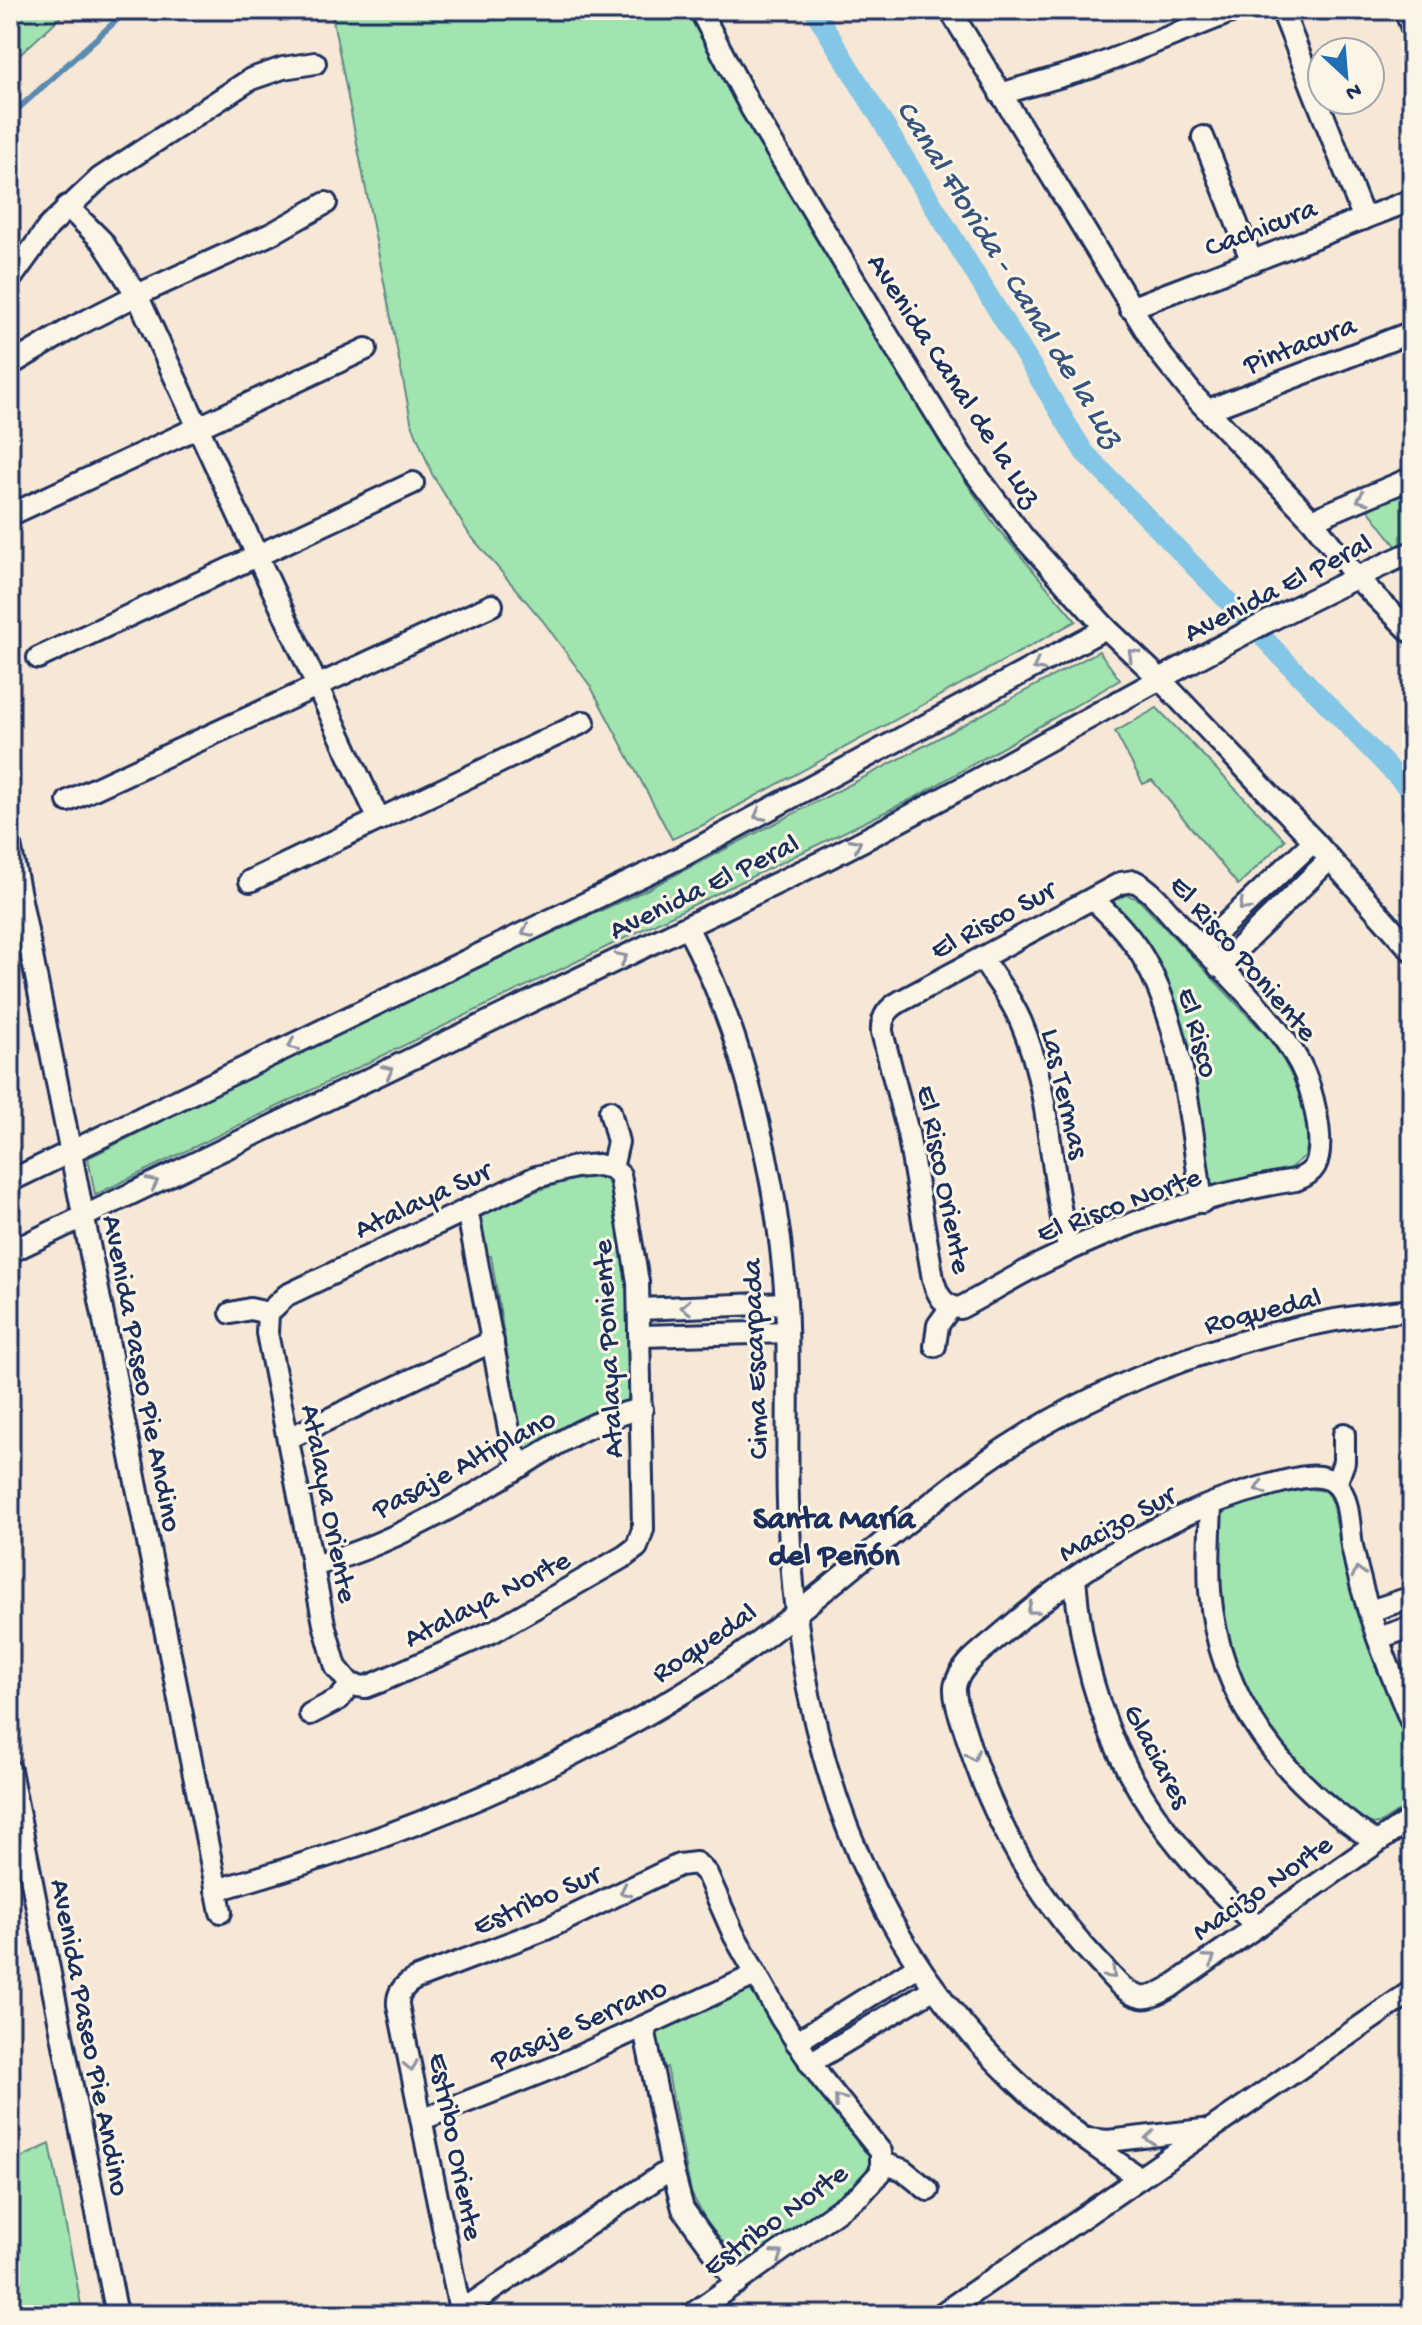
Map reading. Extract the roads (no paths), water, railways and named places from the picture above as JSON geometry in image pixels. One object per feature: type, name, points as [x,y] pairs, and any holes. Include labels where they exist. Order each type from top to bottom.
[{"type":"street","name":"Avenida Canal de la Luz","points":[[700,10],[751,108],[961,454],[1024,538],[1106,628],[1160,679],[1314,841],[1412,951]]},
{"type":"street","points":[[950,10],[1159,352],[1208,410],[1312,520],[1356,577],[1412,633]]},
{"type":"street","points":[[1000,94],[1093,67],[1236,10]]},
{"type":"street","points":[[1282,10],[1364,219]]},
{"type":"street","points":[[1405,10],[1412,28]]},
{"type":"street","points":[[10,280],[32,247],[67,206],[100,178],[236,88],[268,72],[315,63]]},
{"type":"street","points":[[1203,137],[1252,262]]},
{"type":"street","name":"Cachicura","points":[[1130,308],[1412,200]]},
{"type":"street","points":[[10,365],[72,328],[248,245],[326,203]]},
{"type":"street","points":[[67,206],[102,241],[137,295],[379,820]]},
{"type":"street","name":"Pintacura","points":[[1208,410],[1412,332]]},
{"type":"street","points":[[10,515],[366,349]]},
{"type":"street","name":"Avenida El Peral","points":[[1312,520],[1412,478]]},
{"type":"street","points":[[38,658],[413,483]]},
{"type":"street","name":"Avenida El Peral","points":[[10,1252],[916,814],[1230,642],[1331,589],[1412,552]]},
{"type":"street","points":[[68,801],[492,605]]},
{"type":"street","name":"Avenida El Peral","points":[[10,1181],[679,858],[1106,628]]},
{"type":"street","points":[[250,881],[584,722]]},
{"type":"street","points":[[1201,947],[1314,841]]},
{"type":"street","name":"Avenida Paseo Pie Andino","points":[[10,845],[221,1912]]},
{"type":"street","points":[[1219,967],[1330,859]]},
{"type":"street","name":"El Risco Poniente","points":[[1134,881],[1147,890],[1277,1031],[1304,1074],[1316,1114],[1319,1142],[1318,1160],[1312,1170]]},
{"type":"street","name":"El Risco Sur","points":[[884,1016],[894,1004],[1121,883],[1134,881]]},
{"type":"street","name":"El Risco","points":[[1093,899],[1125,931],[1139,951],[1163,1001],[1184,1089],[1202,1202]]},
{"type":"street","name":"Cima Escarpada","points":[[687,927],[724,1009],[750,1096],[775,1215],[786,1303],[788,1503],[797,1614],[813,1721],[828,1776],[871,1880],[933,1989],[1010,2076],[1060,2120],[1139,2178]]},
{"type":"street","name":"Las Termas","points":[[982,959],[1015,1010],[1030,1049],[1047,1121],[1069,1250]]},
{"type":"street","name":"El Risco Oriente","points":[[884,1016],[882,1032],[902,1108],[933,1279],[941,1300],[951,1307],[938,1325],[935,1346]]},
{"type":"street","name":"Atalaya Poniente","points":[[610,1111],[618,1142],[612,1168],[622,1180],[636,1265],[641,1336],[643,1529],[640,1542]]},
{"type":"street","name":"Atalaya Sur","points":[[268,1313],[287,1295],[548,1173],[589,1165],[612,1168]]},
{"type":"street","name":"El Risco Norte","points":[[951,1307],[964,1306],[1069,1250],[1202,1202],[1296,1180],[1312,1170]]},
{"type":"street","points":[[467,1209],[512,1445],[522,1466]]},
{"type":"street","points":[[639,1309],[786,1303]]},
{"type":"street","points":[[231,1313],[250,1309],[268,1313]]},
{"type":"street","name":"Roquedal","points":[[216,1890],[366,1843],[467,1804],[615,1732],[705,1679],[797,1614],[980,1465],[1083,1405],[1162,1370],[1237,1343],[1296,1328],[1412,1310]]},
{"type":"street","name":"Atalaya Oriente","points":[[268,1313],[267,1333],[312,1566],[333,1658],[340,1673],[351,1685]]},
{"type":"street","points":[[641,1336],[787,1332]]},
{"type":"street","points":[[289,1438],[493,1341]]},
{"type":"street","name":"Pasaje Altiplano","points":[[312,1566],[406,1529],[461,1502],[598,1424],[642,1409]]},
{"type":"street","points":[[1344,1434],[1345,1454],[1336,1484],[1344,1498],[1355,1559],[1378,1638],[1412,1724]]},
{"type":"street","name":"Macizo Sur","points":[[1143,1998],[1121,1985],[1094,1958],[1022,1864],[980,1776],[956,1700],[957,1681],[973,1659],[993,1642],[1075,1578],[1127,1545],[1211,1505],[1291,1480],[1319,1477],[1336,1484]]},
{"type":"street","points":[[1211,1505],[1209,1571],[1212,1605],[1226,1666],[1242,1706],[1269,1747],[1303,1785],[1333,1812],[1376,1842]]},
{"type":"street","name":"Atalaya Norte","points":[[351,1685],[366,1687],[494,1631],[625,1556],[640,1542]]},
{"type":"street","name":"Glaciares","points":[[1075,1578],[1085,1658],[1105,1720],[1131,1777],[1150,1810],[1182,1852],[1257,1926]]},
{"type":"street","points":[[1370,1611],[1412,1597]]},
{"type":"street","points":[[1378,1638],[1412,1627]]},
{"type":"street","points":[[310,1714],[339,1699],[351,1685]]},
{"type":"street","name":"Avenida Paseo Pie Andino","points":[[10,1770],[117,2315]]},
{"type":"street","name":"Macizo Norte","points":[[1143,1998],[1169,1988],[1412,1818]]},
{"type":"street","name":"Estribo Sur","points":[[401,1990],[415,1979],[546,1929],[679,1865],[696,1863],[707,1874],[755,1975]]},
{"type":"street","points":[[796,2042],[918,1966]]},
{"type":"street","points":[[755,1975],[810,2063],[875,2143],[883,2163],[903,2170],[928,2190]]},
{"type":"street","name":"Pasaje Serrano","points":[[423,2119],[478,2099],[644,2028],[755,1975]]},
{"type":"street","points":[[810,2063],[933,1989]]},
{"type":"street","name":"Estribo Oriente","points":[[401,1990],[398,2005],[461,2313]]},
{"type":"street","points":[[940,2315],[1412,1991]]},
{"type":"street","points":[[644,2028],[677,2192],[688,2217],[737,2283]]},
{"type":"street","points":[[1088,2139],[1124,2140],[1211,2129]]},
{"type":"street","name":"Estribo Norte","points":[[691,2315],[861,2194],[879,2176],[883,2163]]},
{"type":"street","points":[[461,2313],[672,2168]]},
{"type":"waterway","points":[[10,116],[128,10]]},
{"type":"waterway","name":"Canal Florida - Canal de la Luz","points":[[814,10],[1084,452],[1412,792]]},
{"type":"district","name":"Santa María del Peñón","points":[[834,1534]]}]
